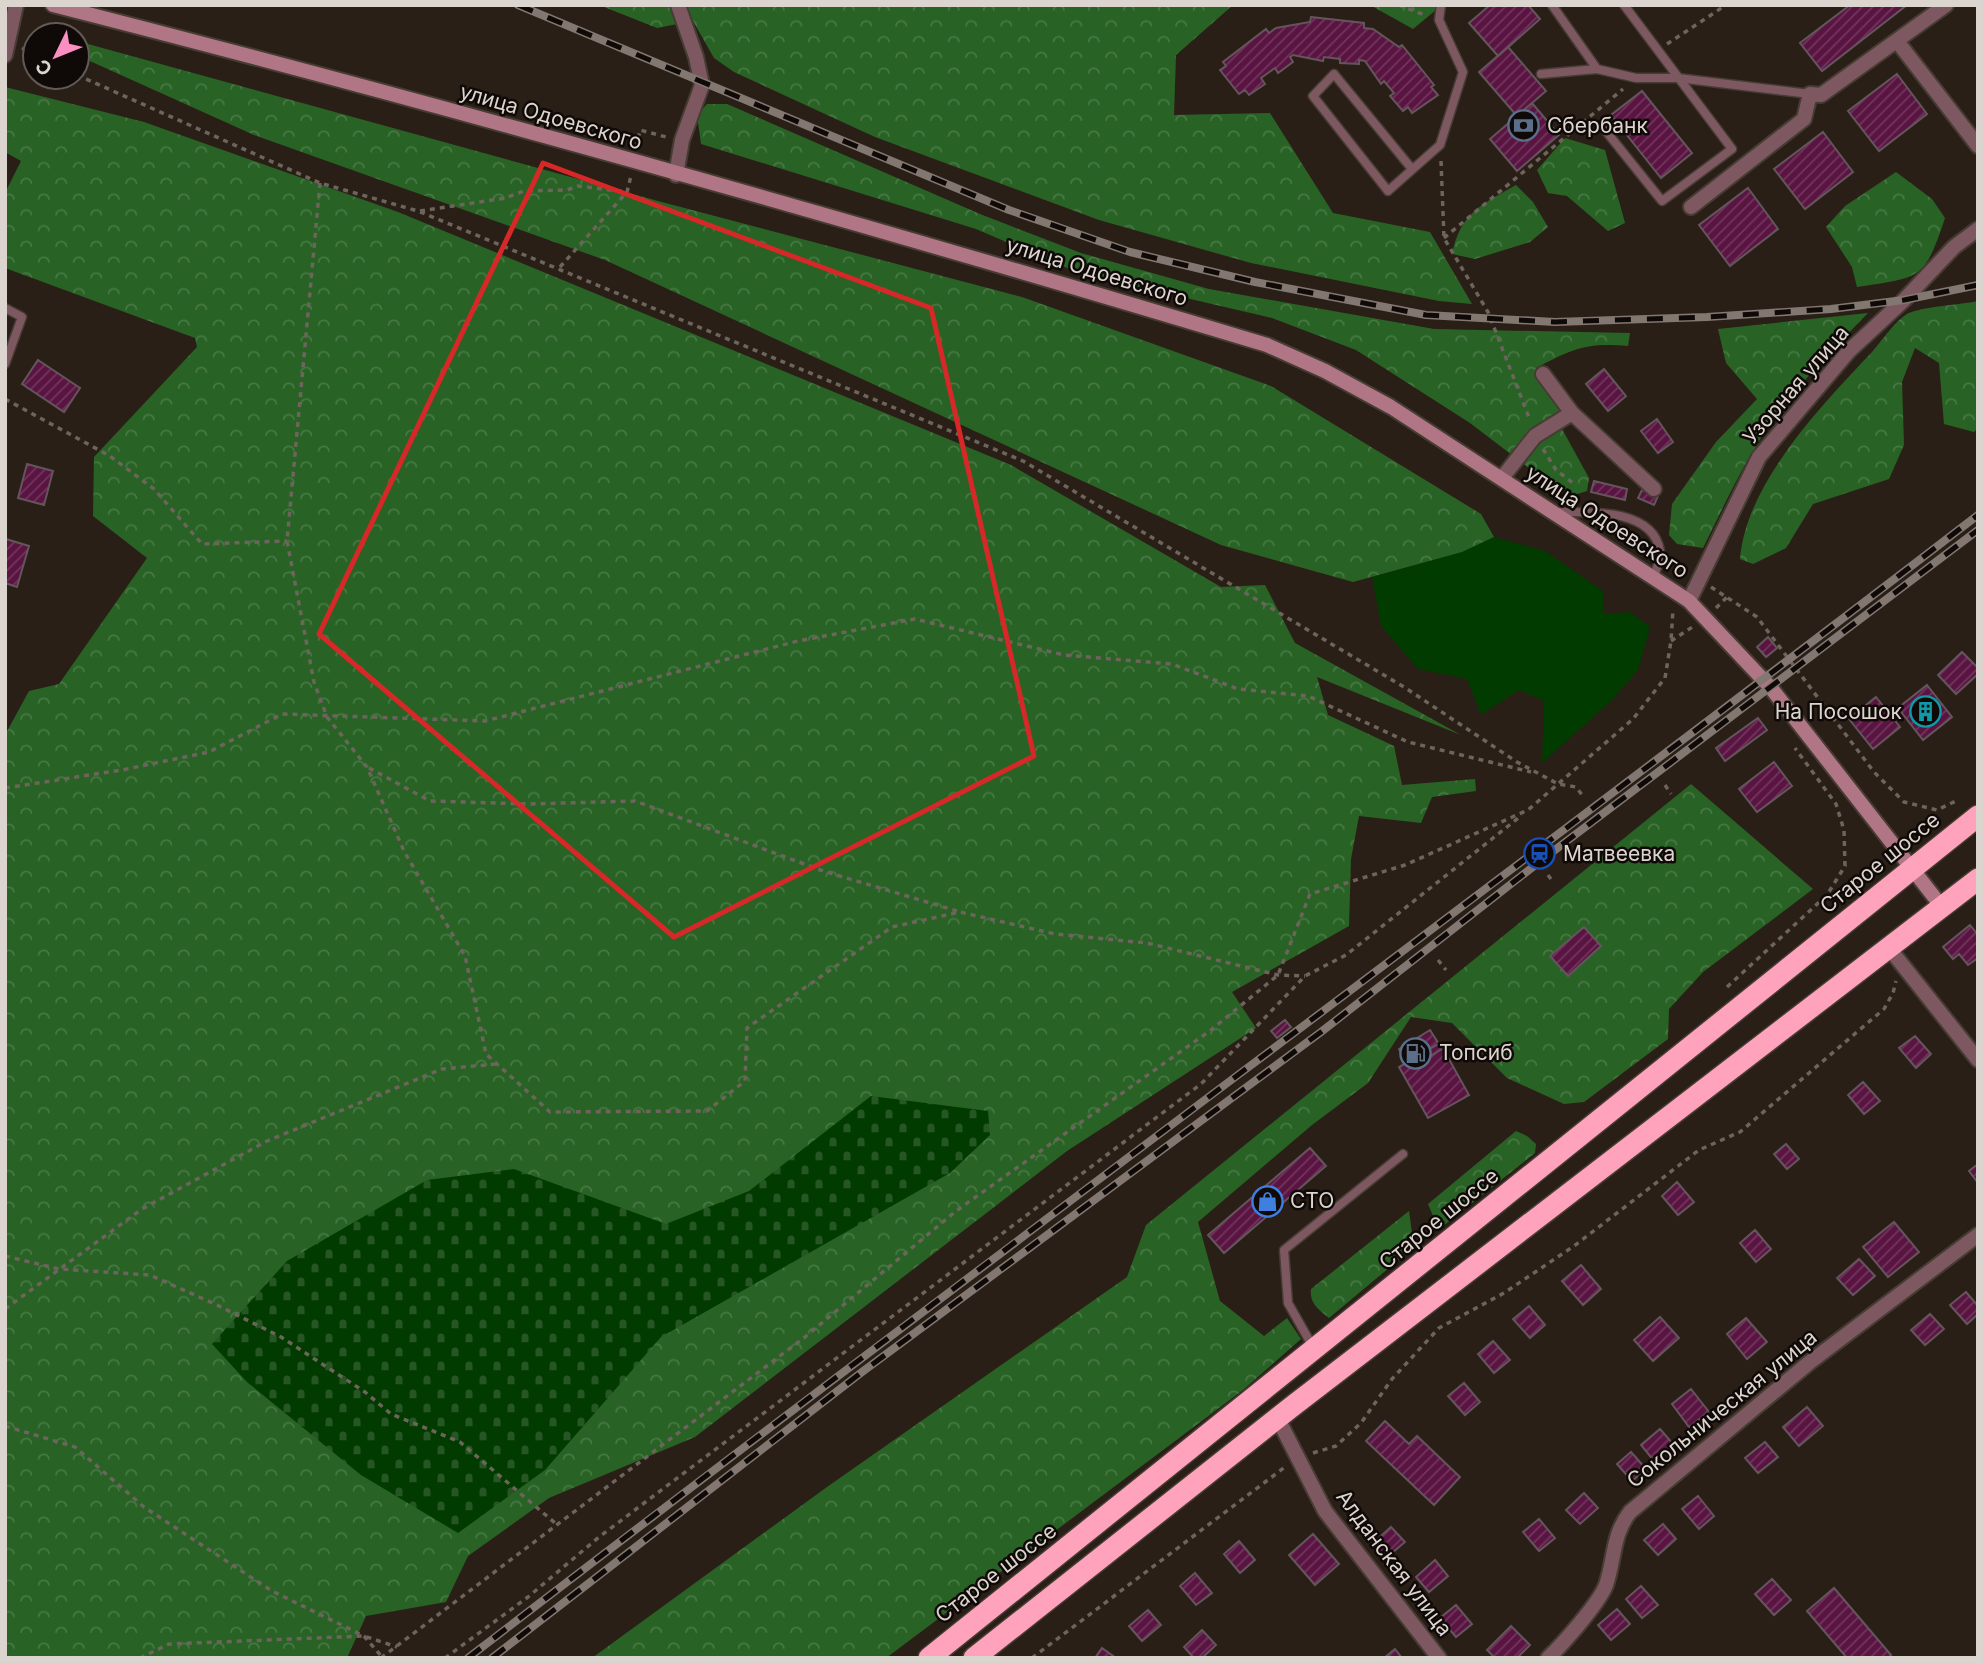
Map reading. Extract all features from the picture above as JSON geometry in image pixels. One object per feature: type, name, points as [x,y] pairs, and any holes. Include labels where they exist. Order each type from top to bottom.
[{"type":"highway","name":"Старое шоссе","points":[[929,1658],[1315,1351],[1978,816]]},
{"type":"highway","points":[[974,1658],[1278,1419],[1978,879]]},
{"type":"street","points":[[5,55],[16,5]]},
{"type":"street","name":"улица Одоевского","points":[[53,5],[283,64],[676,174],[863,223],[1267,345],[1325,371],[1391,407],[1689,601],[1771,688],[1942,907]]},
{"type":"street","points":[[676,174],[681,141],[702,85],[696,57],[678,5]]},
{"type":"street","points":[[1691,206],[1804,118],[1810,94],[1821,95],[1946,5]]},
{"type":"street","points":[[1897,41],[1978,146]]},
{"type":"street","name":"Узорная улица","points":[[1689,601],[1759,457],[1849,351],[1904,300],[1954,247],[1978,229]]},
{"type":"street","points":[[1543,374],[1572,413],[1654,489]]},
{"type":"street","points":[[1502,478],[1535,436],[1572,413]]},
{"type":"street","points":[[1889,948],[1978,1060]]},
{"type":"street","name":"Сокольническая улица","points":[[1548,1658],[1563,1644],[1605,1586],[1619,1526],[1630,1512],[1810,1362],[1978,1235]]},
{"type":"street","name":"Алданская улица","points":[[1278,1419],[1325,1511],[1439,1658]]},
{"type":"lane","points":[[1412,169],[1334,74],[1313,96],[1388,191],[1440,145],[1462,72],[1439,20],[1441,5]]},
{"type":"lane","points":[[1552,5],[1597,69]]},
{"type":"lane","points":[[1605,130],[1662,201],[1732,149],[1624,5]]},
{"type":"lane","points":[[1541,74],[1597,69],[1636,78],[1678,78],[1810,94]]},
{"type":"lane","points":[[5,308],[22,317],[5,364]]},
{"type":"lane","points":[[1553,512],[1589,512],[1626,518],[1644,525],[1654,536],[1661,552],[1654,577]]},
{"type":"lane","points":[[1315,1351],[1288,1303],[1284,1250],[1403,1154]]},
{"type":"path","points":[[1399,5],[1439,20]]},
{"type":"path","points":[[1657,50],[1726,5]]},
{"type":"path","points":[[1444,238],[1636,78]]},
{"type":"path","points":[[91,81],[320,183],[418,211],[560,267],[1023,461],[1404,687],[1536,773],[1576,788],[1582,794]]},
{"type":"path","points":[[1440,145],[1444,238],[1488,312],[1535,436],[1556,470],[1573,483]]},
{"type":"path","points":[[320,183],[287,541],[314,682],[327,717],[367,767],[404,851],[465,956],[486,1054],[550,1112],[707,1111],[745,1080],[747,1028],[892,927],[960,912]]},
{"type":"path","points":[[418,211],[505,198],[524,191],[567,190],[578,186],[628,189],[560,267]]},
{"type":"path","points":[[5,398],[110,456],[154,489],[202,544],[287,541]]},
{"type":"path","points":[[1701,580],[1758,617],[1874,772],[1903,802],[1937,810],[1958,800]]},
{"type":"path","points":[[445,1658],[610,1529],[1201,1084],[1305,976],[1346,955],[1528,810],[1633,719],[1665,678],[1671,641],[1673,589]]},
{"type":"path","points":[[5,788],[122,770],[209,752],[282,714],[485,721],[798,641],[915,619],[1064,655],[1172,664],[1238,689],[1308,696],[1408,742],[1536,773]]},
{"type":"path","points":[[1727,987],[1827,895],[1845,866],[1844,830],[1836,804],[1787,738]]},
{"type":"path","points":[[367,767],[430,801],[529,804],[635,801],[823,871],[960,912],[1055,934],[1147,943],[1278,975],[1305,976]]},
{"type":"path","points":[[1665,785],[1671,794]]},
{"type":"path","points":[[364,1636],[382,1657],[397,1647],[555,1523],[805,1337],[956,1211],[1211,1030],[1278,975],[1310,894],[1405,865],[1528,810]]},
{"type":"path","points":[[1548,875],[1554,883]]},
{"type":"path","points":[[1438,960],[1446,970]]},
{"type":"path","points":[[1032,1658],[1299,1457],[1336,1446],[1361,1423],[1392,1379],[1439,1328],[1504,1293],[1573,1246],[1699,1150],[1740,1132],[1884,1009],[1893,993],[1896,979],[1906,968]]},
{"type":"path","points":[[5,1309],[142,1209],[267,1141],[442,1069],[496,1064]]},
{"type":"path","points":[[5,1256],[59,1269],[150,1275],[281,1337],[365,1392],[391,1414],[460,1442],[555,1523]]},
{"type":"path","points":[[5,1426],[75,1447],[144,1507],[272,1591],[364,1636],[397,1647]]},
{"type":"path","points":[[140,1658],[169,1644],[364,1636]]},
{"type":"highlighted area","points":[[543,163],[931,308],[1034,756],[674,937],[319,634]]},
{"type":"green space","points":[[599,5],[1233,5],[1176,55],[1174,115],[1270,113],[1333,213],[1430,232],[1472,304],[1439,301],[1251,263],[1099,220],[875,137],[734,72],[714,58],[693,21],[657,28]]},
{"type":"green space","points":[[1370,5],[1442,5],[1413,29]]},
{"type":"green space","points":[[91,45],[658,201],[1022,297],[1271,386],[1481,514],[1494,537],[1462,552],[1353,582],[1221,545],[605,260],[254,135],[91,62]]},
{"type":"green space","points":[[5,87],[144,122],[398,212],[1011,465],[1221,587],[1265,585],[1295,643],[1461,735],[1317,677],[1328,715],[1394,746],[1402,785],[1475,779],[1476,791],[1432,797],[1421,823],[1359,816],[1351,859],[1349,926],[1232,992],[1256,1028],[1067,1151],[695,1437],[549,1498],[468,1556],[446,1602],[366,1616],[347,1658],[5,1658],[5,735],[29,691],[59,684],[147,558],[93,516],[94,457],[197,347],[195,338],[5,268],[5,193],[21,161],[5,152]]},
{"type":"green space","points":[[707,104],[727,104],[980,214],[1081,253],[1209,289],[1434,329],[1630,333],[1628,346],[1601,345],[1580,348],[1536,368],[1541,382],[1566,408],[1556,418],[1589,478],[1587,491],[1567,497],[1470,423],[1356,350],[1272,318],[1079,273],[976,229],[701,144],[697,115]]},
{"type":"green space","points":[[1565,138],[1605,150],[1625,223],[1608,231],[1567,196],[1548,193],[1537,170]]},
{"type":"green space","points":[[1896,172],[1932,199],[1945,218],[1938,239],[1925,265],[1917,272],[1895,281],[1857,287],[1852,267],[1826,227],[1845,206]]},
{"type":"green space","points":[[1516,185],[1533,202],[1548,227],[1530,242],[1475,259],[1452,254],[1461,228],[1474,211]]},
{"type":"green space","points":[[1978,301],[1978,428],[1974,432],[1944,424],[1939,363],[1915,348],[1902,382],[1904,445],[1889,479],[1813,504],[1786,548],[1753,564],[1740,559],[1745,530],[1771,474],[1810,421],[1894,325],[1904,316],[1916,311]]},
{"type":"green space","points":[[1868,313],[1813,371],[1770,424],[1739,476],[1703,548],[1677,544],[1669,535],[1672,504],[1716,442],[1757,399],[1726,363],[1718,329]]},
{"type":"green space","points":[[1494,537],[1545,551],[1603,591],[1603,614],[1630,612],[1650,627],[1638,670],[1611,701],[1542,763],[1544,701],[1519,690],[1481,715],[1467,679],[1418,669],[1381,626],[1372,577],[1462,552]]},
{"type":"green space","points":[[1691,784],[1813,889],[1703,972],[1669,1009],[1668,1039],[1584,1102],[1564,1104],[1507,1078],[1452,1023],[1411,1017],[1368,1083],[1312,1125],[1198,1222],[1220,1301],[1264,1336],[1287,1318],[1301,1339],[1243,1390],[886,1658],[592,1658],[827,1487],[1127,1277],[1146,1225]]},
{"type":"green space","points":[[871,1096],[988,1111],[990,1135],[950,1173],[661,1337],[545,1470],[458,1533],[361,1475],[247,1382],[212,1344],[287,1261],[427,1180],[514,1169],[666,1224],[749,1191]]},
{"type":"green space","points":[[1516,1131],[1536,1144],[1535,1153],[1443,1226],[1437,1225],[1428,1204]]},
{"type":"green space","points":[[1409,1211],[1414,1247],[1329,1318],[1318,1309],[1313,1302],[1311,1289]]},
{"type":"building","points":[[1490,5],[1528,5],[1540,19],[1498,56],[1469,23]]},
{"type":"building","points":[[1850,5],[1907,5],[1822,71],[1800,43]]},
{"type":"building","points":[[1311,17],[1364,23],[1364,28],[1373,29],[1399,47],[1402,45],[1434,85],[1431,87],[1438,95],[1412,113],[1408,107],[1403,111],[1390,96],[1394,93],[1384,81],[1381,84],[1365,61],[1359,60],[1359,64],[1340,63],[1340,59],[1324,57],[1323,61],[1293,55],[1290,57],[1293,62],[1278,73],[1275,68],[1261,78],[1265,84],[1249,95],[1245,90],[1239,94],[1220,70],[1226,66],[1223,62],[1266,29],[1269,33],[1276,28],[1310,22]]},
{"type":"building","points":[[1508,47],[1546,91],[1517,116],[1479,72]]},
{"type":"building","points":[[1897,74],[1927,114],[1879,151],[1848,111]]},
{"type":"building","points":[[1642,91],[1692,153],[1661,178],[1611,115]]},
{"type":"building","points":[[1532,103],[1559,135],[1517,171],[1490,139]]},
{"type":"building","points":[[1823,132],[1853,172],[1805,209],[1774,169]]},
{"type":"building","points":[[1748,188],[1778,229],[1730,266],[1699,225]]},
{"type":"building","points":[[38,360],[80,388],[64,412],[22,384]]},
{"type":"building","points":[[1604,369],[1626,396],[1608,411],[1586,384]]},
{"type":"building","points":[[1657,419],[1673,442],[1658,453],[1641,431]]},
{"type":"building","points":[[27,464],[53,471],[44,505],[18,498]]},
{"type":"building","points":[[1594,481],[1627,489],[1625,500],[1591,492]]},
{"type":"building","points":[[1642,490],[1658,496],[1654,505],[1638,498]]},
{"type":"building","points":[[6,539],[29,546],[17,587],[5,583]]},
{"type":"building","points":[[1768,637],[1777,648],[1766,657],[1757,647]]},
{"type":"building","points":[[1962,652],[1978,668],[1978,674],[1956,694],[1938,675]]},
{"type":"building","name":"На Посошок","points":[[1927,685],[1952,717],[1923,740],[1898,708]]},
{"type":"building","points":[[1876,697],[1900,727],[1873,749],[1849,719]]},
{"type":"building","points":[[1758,718],[1767,730],[1725,761],[1716,748]]},
{"type":"building","points":[[1774,762],[1792,786],[1757,812],[1739,789]]},
{"type":"building","points":[[1970,925],[1978,935],[1978,958],[1968,965],[1959,954],[1953,959],[1943,947]]},
{"type":"building","points":[[1584,927],[1601,946],[1568,976],[1550,956]]},
{"type":"building","points":[[1285,1020],[1291,1027],[1277,1038],[1271,1031]]},
{"type":"building","points":[[1430,1030],[1442,1049],[1410,1068],[1399,1049]]},
{"type":"building","points":[[1915,1036],[1931,1054],[1916,1068],[1899,1048]]},
{"type":"building","points":[[1440,1043],[1469,1095],[1428,1118],[1399,1067]]},
{"type":"building","points":[[1863,1082],[1880,1101],[1864,1114],[1848,1095]]},
{"type":"building","points":[[1786,1144],[1799,1159],[1787,1169],[1774,1154]]},
{"type":"building","name":"СТО","points":[[1310,1148],[1326,1166],[1224,1253],[1208,1235]]},
{"type":"building","points":[[1978,1164],[1978,1183],[1969,1171]]},
{"type":"building","points":[[1677,1182],[1694,1202],[1678,1215],[1662,1196]]},
{"type":"building","points":[[1894,1222],[1919,1252],[1888,1277],[1863,1247]]},
{"type":"building","points":[[1755,1230],[1771,1249],[1756,1262],[1740,1243]]},
{"type":"building","points":[[1859,1259],[1875,1276],[1853,1295],[1837,1278]]},
{"type":"building","points":[[1581,1265],[1601,1289],[1583,1305],[1562,1281]]},
{"type":"building","points":[[1966,1292],[1978,1306],[1978,1314],[1967,1324],[1950,1305]]},
{"type":"building","points":[[1529,1306],[1545,1325],[1530,1338],[1513,1319]]},
{"type":"building","points":[[1930,1314],[1944,1329],[1925,1345],[1911,1330]]},
{"type":"building","points":[[1660,1317],[1679,1338],[1653,1361],[1634,1340]]},
{"type":"building","points":[[1746,1318],[1767,1342],[1747,1359],[1727,1334]]},
{"type":"building","points":[[1493,1341],[1510,1360],[1494,1373],[1478,1354]]},
{"type":"building","points":[[1464,1383],[1480,1402],[1465,1415],[1448,1396]]},
{"type":"building","points":[[1691,1389],[1709,1412],[1689,1427],[1672,1404]]},
{"type":"building","points":[[1807,1407],[1823,1426],[1799,1446],[1783,1427]]},
{"type":"building","points":[[1385,1421],[1409,1444],[1417,1436],[1460,1477],[1434,1505],[1366,1441]]},
{"type":"building","points":[[1660,1429],[1673,1444],[1654,1461],[1641,1445]]},
{"type":"building","points":[[1765,1442],[1778,1457],[1758,1473],[1745,1458]]},
{"type":"building","points":[[1631,1452],[1646,1469],[1632,1481],[1617,1464]]},
{"type":"building","points":[[1584,1493],[1598,1508],[1580,1524],[1566,1510]]},
{"type":"building","points":[[1698,1496],[1714,1516],[1699,1529],[1682,1509]]},
{"type":"building","points":[[1539,1519],[1555,1538],[1539,1551],[1523,1532]]},
{"type":"building","points":[[1663,1524],[1676,1539],[1658,1555],[1644,1540]]},
{"type":"building","points":[[1391,1527],[1405,1542],[1386,1558],[1373,1543]]},
{"type":"building","points":[[1313,1534],[1339,1564],[1315,1585],[1289,1555]]},
{"type":"building","points":[[1239,1541],[1255,1560],[1240,1573],[1224,1554]]},
{"type":"building","points":[[1435,1560],[1448,1576],[1429,1592],[1416,1577]]},
{"type":"building","points":[[1195,1573],[1212,1593],[1196,1605],[1180,1586]]},
{"type":"building","points":[[1772,1579],[1791,1600],[1774,1615],[1755,1594]]},
{"type":"building","points":[[1641,1586],[1658,1605],[1642,1618],[1626,1599]]},
{"type":"building","points":[[1834,1588],[1891,1655],[1888,1658],[1847,1658],[1807,1611]]},
{"type":"building","points":[[1456,1605],[1472,1624],[1456,1637],[1440,1618]]},
{"type":"building","points":[[1617,1609],[1630,1624],[1611,1640],[1598,1625]]},
{"type":"building","points":[[1148,1610],[1161,1625],[1142,1641],[1129,1626]]},
{"type":"building","points":[[1511,1626],[1530,1645],[1517,1658],[1495,1658],[1487,1650]]},
{"type":"building","points":[[1202,1630],[1216,1645],[1202,1658],[1194,1658],[1184,1647]]},
{"type":"building","points":[[1102,1648],[1116,1658],[1095,1658]]},
{"type":"building","points":[[1395,1649],[1402,1658],[1384,1658]]},
{"type":"railway","points":[[518,5],[1009,210],[1130,252],[1255,282],[1426,315],[1555,322],[1707,317],[1831,309],[1904,300],[1978,285]]},
{"type":"railway","points":[[468,1658],[1978,515]]},
{"type":"railway","points":[[492,1658],[862,1372],[1321,1032],[1543,859],[1978,530]]},
{"type":"place","name":"Сбербанк","points":[[1524,126]]},
{"type":"place","name":"На Посошок","points":[[1925,712]]},
{"type":"place","name":"Матвеевка","points":[[1540,854]]},
{"type":"place","name":"Топсиб","points":[[1416,1053]]},
{"type":"place","name":"СТО","points":[[1267,1201]]}]
